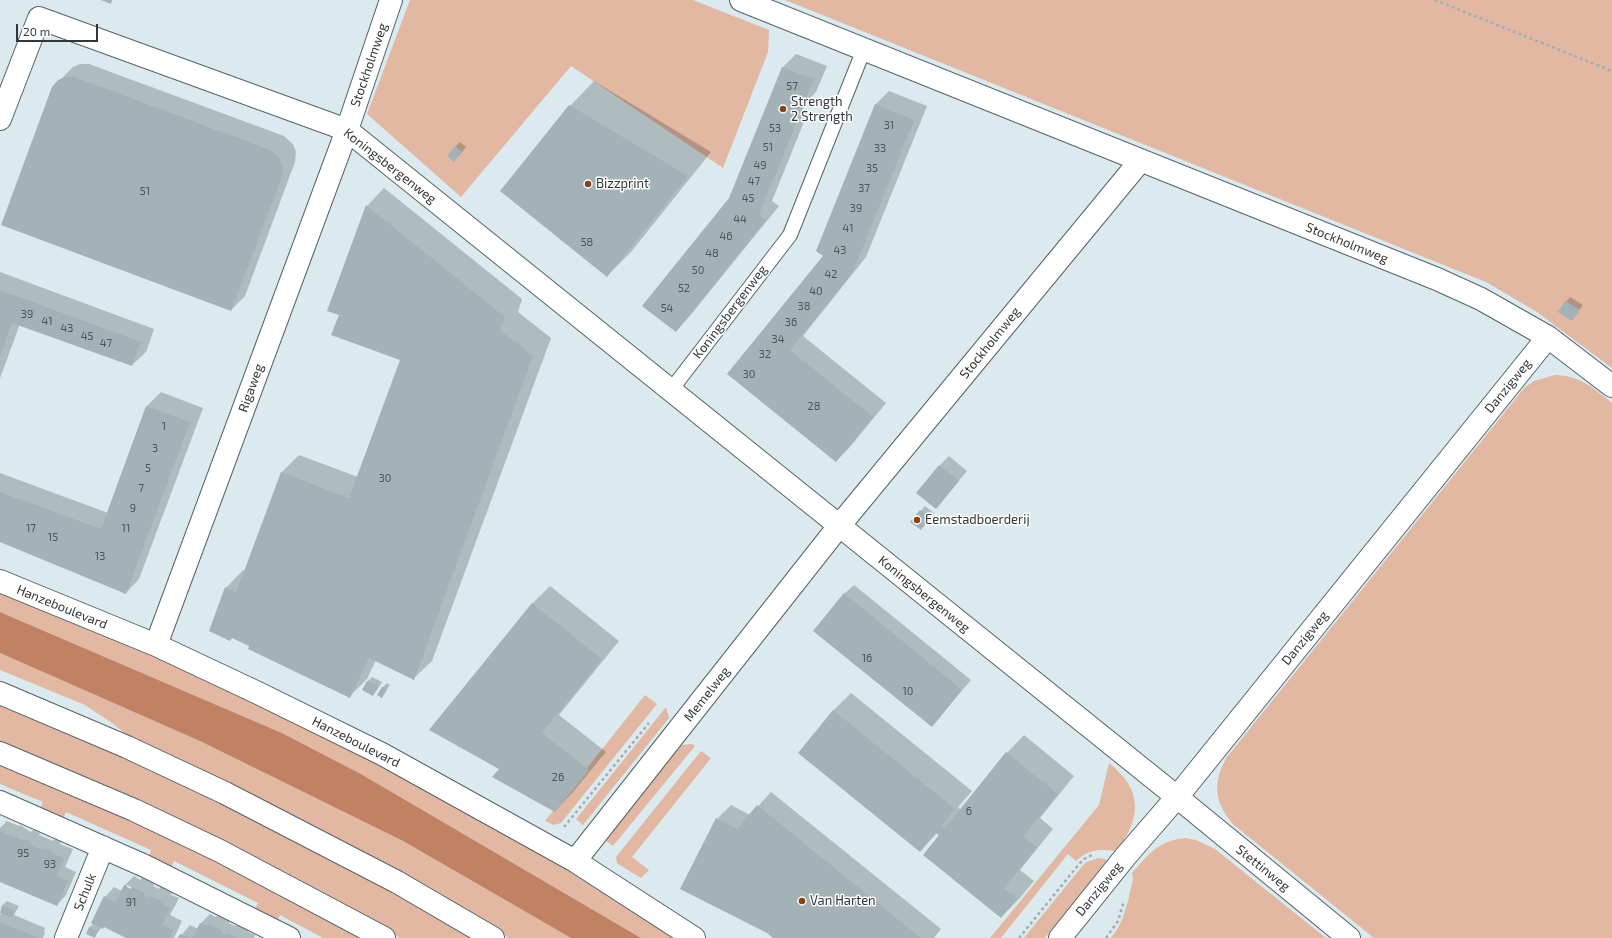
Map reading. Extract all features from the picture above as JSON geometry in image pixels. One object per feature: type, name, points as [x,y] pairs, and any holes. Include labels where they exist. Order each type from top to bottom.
[{"type":"street","name":"Stockholmweg","points":[[347,130],[391,0]]},
{"type":"street","name":"Stockholmweg","points":[[741,0],[1437,279],[1481,299],[1548,337],[1612,386]]},
{"type":"street","name":"Koningsbergenweg","points":[[0,119],[39,18],[347,130],[1177,797]]},
{"type":"street","name":"Rigaweg","points":[[156,645],[347,130]]},
{"type":"street","name":"Stockholmweg","points":[[839,526],[1141,160]]},
{"type":"street","name":"Danzigweg","points":[[1060,938],[1125,857],[1177,797],[1548,337]]},
{"type":"street","name":"Memelweg","points":[[575,861],[839,526]]},
{"type":"street","name":"Hanzeboulevard","points":[[0,581],[156,645],[382,754],[575,861],[694,938]]},
{"type":"street","points":[[0,693],[127,747],[225,793],[397,882],[493,938]]},
{"type":"street","points":[[0,753],[134,810],[220,851],[384,938]]},
{"type":"street","name":"Stettinweg","points":[[1177,797],[1349,938]]},
{"type":"street","points":[[0,802],[103,846],[287,937]]},
{"type":"street","name":"Schulk","points":[[66,938],[103,846]]},
{"type":"lane","name":"Koningsbergenweg","points":[[671,390],[790,235],[864,49]]},
{"type":"path","points":[[1435,0],[1612,71]]},
{"type":"path","points":[[548,846],[651,720]]},
{"type":"shaded area","points":[[410,0],[693,0],[769,30],[768,52],[723,168],[571,66],[461,197],[367,114]]},
{"type":"shaded area","points":[[785,0],[1612,0],[1612,368],[1537,312],[1486,282]]},
{"type":"shaded area","points":[[1555,375],[1572,378],[1586,383],[1612,403],[1612,938],[1374,938],[1234,825],[1222,809],[1219,800],[1217,784],[1219,775],[1227,757],[1525,387],[1534,381]]},
{"type":"shaded area","points":[[0,589],[46,607],[290,716],[562,864],[680,938],[641,938],[361,774],[282,733],[0,612]]},
{"type":"shaded area","points":[[0,612],[282,733],[361,774],[641,938],[571,938],[403,841],[202,742],[0,653]]},
{"type":"shaded area","points":[[0,653],[202,742],[403,841],[571,938],[509,938],[481,921],[132,739],[112,723],[85,705],[0,670]]},
{"type":"shaded area","points":[[645,695],[657,704],[561,823],[554,825],[545,821]]},
{"type":"shaded area","points":[[0,701],[219,798],[481,938],[400,938],[380,926],[0,743]]},
{"type":"shaded area","points":[[666,707],[669,718],[583,825],[576,819]]},
{"type":"shaded area","points":[[692,744],[695,746],[613,846],[605,840],[681,745]]},
{"type":"shaded area","points":[[701,751],[711,758],[632,857],[649,870],[641,878],[617,863],[616,857]]},
{"type":"shaded area","points":[[0,760],[76,792],[371,938],[323,938],[280,915],[276,923],[254,912],[258,903],[174,861],[170,870],[148,860],[151,850],[66,812],[62,821],[39,811],[43,802],[0,784]]},
{"type":"shaded area","points":[[1109,763],[1120,773],[1133,794],[1135,805],[1134,816],[1131,827],[1125,839],[1116,851],[1105,850],[1090,852],[1076,861],[1068,854],[1001,938],[990,938],[1099,805]]},
{"type":"shaded area","points":[[1185,838],[1196,840],[1215,849],[1326,938],[1111,938],[1120,925],[1123,917],[1133,879],[1132,873],[1149,854],[1161,845]]},
{"type":"shaded area","points":[[1098,858],[1108,861],[1045,938],[1024,938],[1083,865]]},
{"type":"building","points":[[101,0],[112,0],[111,4]]},
{"type":"building","points":[[782,67],[814,79],[759,215],[766,220],[676,332],[642,306],[729,198]]},
{"type":"building","points":[[65,77],[75,77],[270,150],[279,157],[283,167],[282,177],[231,311],[1,225],[52,87],[58,80]]},
{"type":"building","points":[[875,104],[914,120],[853,272],[790,350],[873,417],[836,462],[727,374],[823,256],[816,251]]},
{"type":"building","points":[[569,105],[688,176],[607,277],[500,191]]},
{"type":"building","points":[[455,146],[462,152],[454,162],[447,156]]},
{"type":"building","points":[[366,205],[505,317],[500,330],[533,356],[414,680],[369,658],[350,698],[248,649],[249,646],[232,638],[230,641],[209,631],[225,587],[236,593],[281,472],[349,498],[400,360],[331,335],[339,315],[327,311]]},
{"type":"building","points":[[0,290],[141,342],[132,366],[12,323],[0,356]]},
{"type":"building","points":[[1565,301],[1580,310],[1572,321],[1558,312]]},
{"type":"building","points":[[146,406],[190,422],[126,594],[0,542],[0,492],[101,529]]},
{"type":"building","points":[[939,465],[959,481],[936,509],[916,493]]},
{"type":"building","points":[[920,510],[930,518],[921,530],[910,522]]},
{"type":"building","points":[[844,593],[962,690],[932,727],[813,631]]},
{"type":"building","points":[[532,603],[602,659],[542,733],[589,770],[555,812],[492,777],[499,769],[429,730]]},
{"type":"building","points":[[367,681],[378,686],[373,696],[362,690]]},
{"type":"building","points":[[382,687],[387,689],[382,698],[377,695]]},
{"type":"building","points":[[833,710],[955,809],[941,826],[945,828],[1006,752],[1058,794],[1023,837],[1037,847],[1004,888],[1017,899],[1001,918],[923,855],[939,835],[936,833],[920,852],[798,753]]},
{"type":"building","points":[[757,805],[921,938],[773,938],[767,933],[680,889],[716,818],[737,829]]},
{"type":"building","points":[[0,831],[9,835],[10,834],[22,841],[22,839],[31,842],[30,844],[43,850],[44,848],[52,851],[52,853],[64,858],[57,876],[68,881],[57,906],[0,882]]},
{"type":"building","points":[[124,885],[131,889],[132,887],[145,893],[144,895],[149,898],[150,896],[164,902],[163,904],[170,908],[162,925],[173,930],[170,938],[126,938],[104,927],[103,929],[91,923],[104,896],[115,902]]},
{"type":"building","points":[[2,905],[15,911],[12,918],[0,913]]},
{"type":"building","points":[[0,922],[39,938],[0,938]]},
{"type":"building","points":[[200,923],[207,926],[208,924],[222,930],[221,932],[226,935],[227,933],[237,938],[192,938]]},
{"type":"building","points":[[89,927],[98,931],[95,938],[86,934]]},
{"type":"building","points":[[180,934],[190,938],[178,938]]},
{"type":"place","name":"Strength 2 Strength","points":[[783,109]]},
{"type":"place","name":"Bizzprint","points":[[588,184]]},
{"type":"place","name":"Eemstadboerderij","points":[[917,520]]},
{"type":"place","name":"Van Harten","points":[[802,901]]}]
